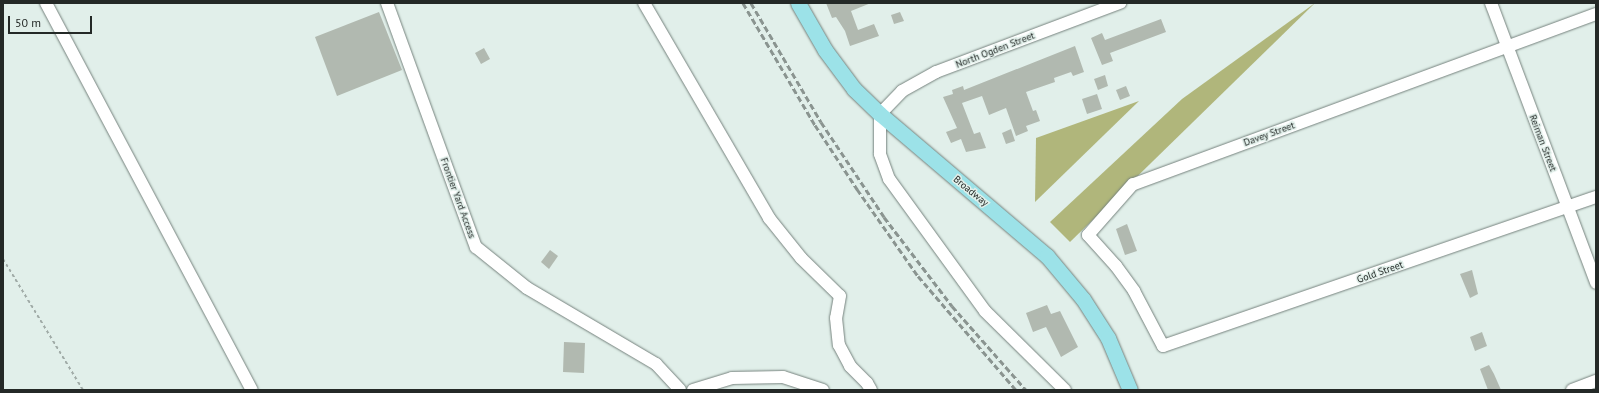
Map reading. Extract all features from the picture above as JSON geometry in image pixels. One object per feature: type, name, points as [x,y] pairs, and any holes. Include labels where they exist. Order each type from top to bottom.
[{"type":"main road","name":"Broadway","points":[[798,3],[825,50],[854,89],[880,114],[1047,256],[1083,299],[1108,338],[1130,390]]},
{"type":"street","points":[[46,3],[252,390]]},
{"type":"street","name":"Frontier Yard Access","points":[[387,3],[476,247],[527,288],[656,364],[680,390]]},
{"type":"street","points":[[644,3],[769,218],[801,258],[840,296],[836,318],[839,345],[850,366],[867,383],[871,390]]},
{"type":"street","name":"North Ogden Street","points":[[880,114],[902,91],[936,72],[1120,3]]},
{"type":"street","name":"Reiman Street","points":[[1491,3],[1596,283]]},
{"type":"street","name":"Davey Street","points":[[1164,346],[1134,291],[1116,266],[1088,235],[1133,184],[1596,14]]},
{"type":"street","points":[[880,114],[880,154],[889,179],[985,310],[1066,390]]},
{"type":"street","name":"Gold Street","points":[[1164,346],[1596,197]]},
{"type":"street","points":[[693,390],[732,378],[783,378],[808,388],[823,390]]},
{"type":"street","points":[[740,378],[747,390]]},
{"type":"street","points":[[1572,390],[1596,381]]},
{"type":"path","points":[[3,259],[83,390]]},
{"type":"green space","points":[[1315,3],[1070,242],[1050,222],[1182,99]]},
{"type":"green space","points":[[1139,101],[1035,202],[1036,138]]},
{"type":"building","points":[[826,3],[871,3],[851,11],[858,30],[874,24],[879,36],[850,46],[845,31],[836,17],[832,18]]},
{"type":"building","points":[[379,12],[402,70],[337,96],[315,37]]},
{"type":"building","points":[[900,12],[904,21],[894,24],[891,15]]},
{"type":"building","points":[[1161,19],[1166,32],[1110,53],[1113,61],[1102,65],[1091,38],[1102,33],[1105,40]]},
{"type":"building","points":[[1075,46],[1084,72],[1073,76],[1071,72],[1054,78],[1055,82],[1026,92],[1033,111],[1036,110],[1040,121],[1026,126],[1028,131],[1016,136],[1006,108],[989,115],[982,96],[962,103],[974,134],[980,132],[986,148],[966,152],[961,139],[951,143],[946,132],[957,128],[943,97],[953,94],[952,90],[963,86],[964,90]]},
{"type":"building","points":[[484,48],[490,59],[481,64],[475,53]]},
{"type":"building","points":[[1105,75],[1108,86],[1098,90],[1094,79]]},
{"type":"building","points":[[1126,86],[1130,96],[1120,100],[1116,90]]},
{"type":"building","points":[[1097,94],[1102,109],[1087,114],[1082,99]]},
{"type":"building","points":[[1011,129],[1015,141],[1006,144],[1002,133]]},
{"type":"building","points":[[1127,224],[1137,251],[1125,255],[1116,229]]},
{"type":"building","points":[[550,250],[558,256],[549,269],[541,262]]},
{"type":"building","points":[[1472,270],[1478,294],[1470,298],[1460,274]]},
{"type":"building","points":[[1047,305],[1051,314],[1060,311],[1078,347],[1061,357],[1046,327],[1033,332],[1026,313]]},
{"type":"building","points":[[1482,332],[1487,346],[1475,351],[1470,337]]},
{"type":"building","points":[[564,342],[585,343],[584,373],[563,372]]},
{"type":"building","points":[[1489,365],[1501,390],[1488,390],[1480,369]]},
{"type":"railway","points":[[743,3],[815,125],[857,189],[918,276],[1016,390]]},
{"type":"railway","points":[[751,3],[821,122],[884,217],[952,306],[1026,390]]}]
